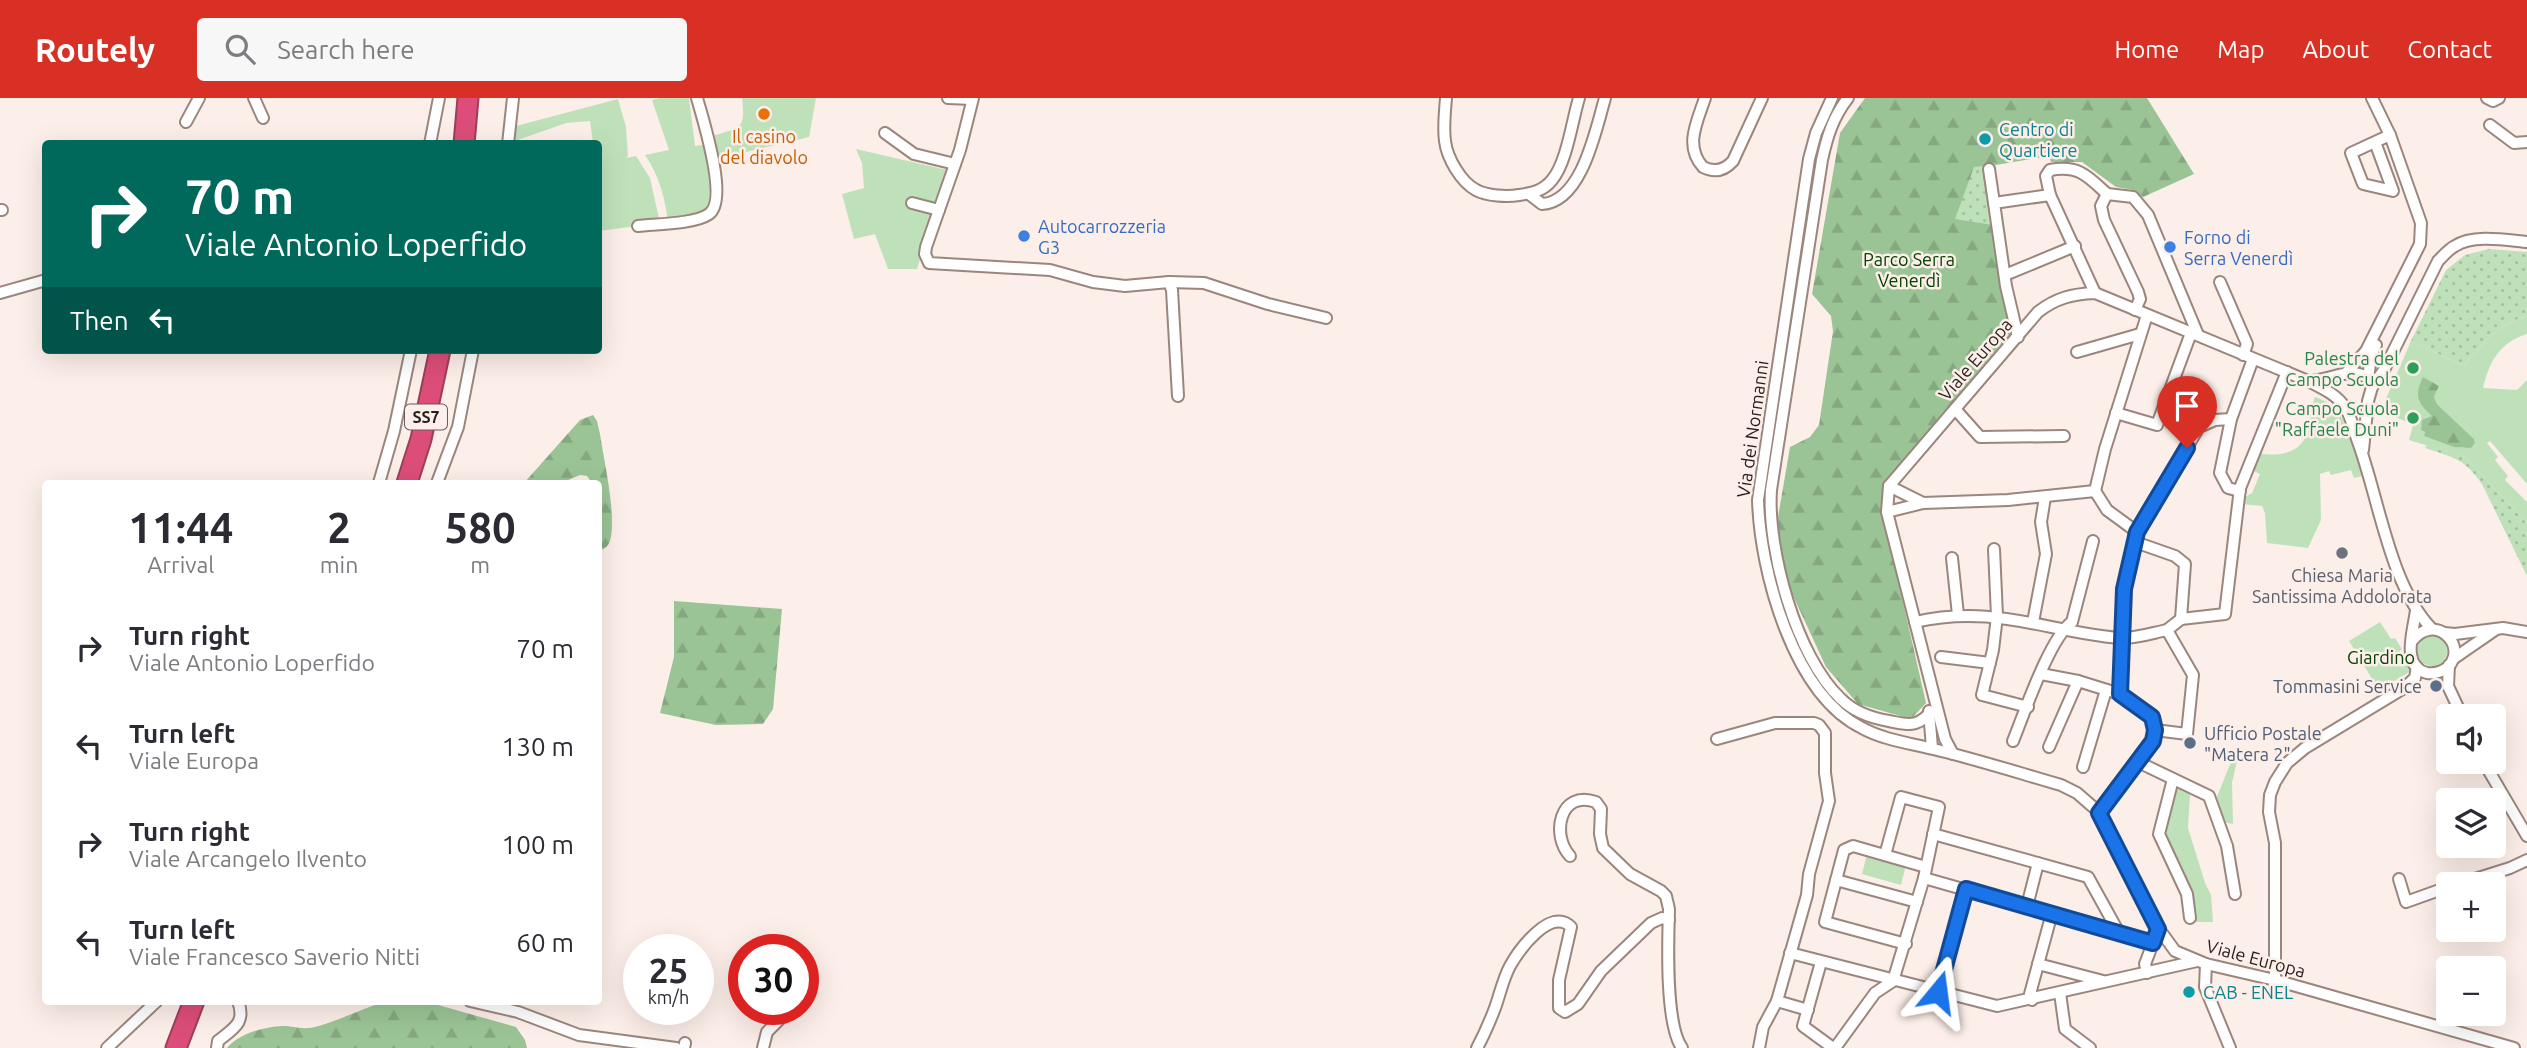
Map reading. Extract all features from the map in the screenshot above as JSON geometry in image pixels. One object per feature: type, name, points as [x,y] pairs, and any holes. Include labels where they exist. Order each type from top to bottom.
[{"type":"highway","points":[[464,140],[468,98]]},
{"type":"highway","name":"SS7","points":[[408,480],[421,439],[439,354]]},
{"type":"highway","points":[[176,1048],[192,1005]]},
{"type":"street","points":[[186,122],[199,98]]},
{"type":"street","points":[[254,98],[263,118]]},
{"type":"street","points":[[431,140],[439,98]]},
{"type":"street","points":[[508,140],[513,98]]},
{"type":"street","points":[[638,226],[696,219],[707,216],[715,207],[717,187],[708,137],[697,98]]},
{"type":"street","points":[[948,98],[972,99],[955,164],[939,210],[933,242],[925,254],[929,262],[1011,273],[1050,270],[1093,282],[1125,286],[1169,282],[1204,283],[1299,314],[1326,318]]},
{"type":"street","points":[[1447,98],[1443,127],[1445,145],[1451,161],[1462,177],[1476,190],[1499,195],[1541,191],[1553,179],[1563,157],[1579,98]]},
{"type":"street","points":[[1529,194],[1542,204],[1552,204],[1567,192],[1581,172],[1605,98]]},
{"type":"street","points":[[1705,98],[1692,140],[1692,151],[1703,167],[1716,170],[1726,168],[1733,160],[1762,98]]},
{"type":"street","name":"Via dei Normanni","points":[[1832,98],[1816,133],[1809,159],[1758,500],[1759,531],[1771,586],[1793,646],[1829,703],[1847,720],[1864,729],[1908,744],[1953,754]]},
{"type":"street","name":"Via dei Normanni","points":[[1848,98],[1838,111],[1822,160],[1771,489],[1771,531],[1786,596],[1803,638],[1823,676],[1840,699],[1859,713],[1912,726],[1921,723],[1928,715]]},
{"type":"street","points":[[2335,396],[2335,383],[2366,351],[2420,244],[2421,223],[2390,135],[2372,98]]},
{"type":"street","points":[[2487,98],[2493,101],[2499,98]]},
{"type":"street","points":[[2490,125],[2514,143],[2527,142]]},
{"type":"street","points":[[886,133],[914,153],[955,164]]},
{"type":"street","points":[[2375,142],[2393,191],[2363,184],[2351,153],[2390,135]]},
{"type":"street","points":[[2362,453],[2371,356],[2420,257],[2428,231],[2422,206],[2399,145],[2390,135]]},
{"type":"street","points":[[2116,413],[2157,425],[2195,334],[2148,215],[2133,197],[2107,194],[2077,170],[2065,167],[2050,170],[2046,176],[2050,195],[2095,293],[2195,334],[2248,357],[2308,381],[2335,396],[2345,407],[2362,453],[2393,557],[2416,610],[2432,629],[2455,634],[2502,628],[2527,632]]},
{"type":"street","points":[[1989,170],[2005,275],[2018,337]]},
{"type":"street","points":[[2107,194],[2101,206],[2104,220],[2138,292],[2140,299],[2136,310]]},
{"type":"street","points":[[1994,203],[2050,195]]},
{"type":"street","points":[[912,203],[939,210]]},
{"type":"street","points":[[2370,383],[2384,370],[2438,261],[2456,245],[2479,240],[2527,242]]},
{"type":"street","points":[[2005,275],[2075,246]]},
{"type":"street","points":[[0,293],[42,281]]},
{"type":"street","points":[[1169,282],[1172,290],[1178,396]]},
{"type":"street","points":[[2220,282],[2247,344],[2248,357],[2220,473],[2228,488],[2240,491]]},
{"type":"street","name":"Viale Europa","points":[[1888,486],[2038,312],[2049,303],[2073,294],[2095,293]]},
{"type":"street","points":[[2147,315],[2095,491],[2107,510],[2136,537],[2175,555],[2185,564],[2181,619]]},
{"type":"street","points":[[2077,352],[2140,334]]},
{"type":"street","points":[[380,480],[394,431],[410,354]]},
{"type":"street","points":[[438,480],[458,427],[472,354]]},
{"type":"street","points":[[2308,381],[2325,381],[2356,371],[2370,383]]},
{"type":"street","points":[[1915,622],[1943,615],[1997,616],[2122,638],[2167,630],[2181,619],[2225,614],[2240,491],[2287,372]]},
{"type":"street","points":[[2345,407],[2359,408],[2368,401]]},
{"type":"street","points":[[1955,409],[1980,437],[2064,436]]},
{"type":"street","points":[[2120,694],[2124,589],[2136,537],[2199,427],[2231,419]]},
{"type":"street","points":[[1923,503],[1888,486],[1887,512],[1945,739],[1953,754]]},
{"type":"street","points":[[1887,512],[1923,503],[2045,497],[2095,491]]},
{"type":"street","points":[[2033,622],[2046,554],[2041,523],[2045,497]]},
{"type":"street","points":[[2013,741],[2041,674],[2064,628],[2072,622],[2093,541]]},
{"type":"street","points":[[1994,549],[1997,616],[1982,695],[2028,707]]},
{"type":"street","points":[[1952,558],[1958,615]]},
{"type":"street","points":[[2416,610],[2410,656],[2423,672],[2437,673],[2495,630]]},
{"type":"street","points":[[2412,641],[2421,632],[2432,629]]},
{"type":"street","points":[[2155,730],[2187,734],[2193,675],[2167,630]]},
{"type":"street","points":[[2444,633],[2453,644],[2448,686],[2456,704]]},
{"type":"street","points":[[1941,657],[1990,663]]},
{"type":"street","points":[[2275,980],[2275,843],[2269,812],[2270,795],[2275,782],[2295,756],[2404,688],[2415,678],[2417,667]]},
{"type":"street","points":[[2041,674],[2078,681],[2120,694],[2152,717],[2155,730],[2153,741],[2099,813]]},
{"type":"street","points":[[2049,747],[2078,681]]},
{"type":"street","points":[[2083,767],[2106,690]]},
{"type":"street","points":[[1932,748],[1928,715],[1934,695]]},
{"type":"street","points":[[1717,739],[1775,723],[1814,723],[1825,733],[1828,809],[1809,874],[1807,895],[1776,1001],[1763,1027],[1759,1048]]},
{"type":"street","name":"Viale Europa","points":[[1953,754],[2063,786],[2077,793],[2099,813],[2158,929],[2175,951],[2201,963],[2275,980],[2514,1048]]},
{"type":"street","points":[[2138,762],[2209,796],[2227,846],[2235,894]]},
{"type":"street","points":[[2491,774],[2527,836]]},
{"type":"street","points":[[2173,779],[2159,834],[2187,894],[2190,918]]},
{"type":"street","points":[[1821,962],[1803,1026],[1834,1048],[1875,993],[1893,981],[1906,944],[1939,807],[1901,797],[1885,855]]},
{"type":"street","points":[[1570,856],[1561,838],[1563,811],[1567,805],[1578,801],[1596,802],[1601,809],[1600,834],[1603,848],[1630,874],[1666,896],[1673,1027],[1682,1048]]},
{"type":"street","points":[[1933,834],[2088,877],[2119,933]]},
{"type":"street","points":[[1906,944],[1825,922],[1844,850],[1853,846],[1885,855],[1966,889],[2153,943]]},
{"type":"street","points":[[2493,872],[2527,860]]},
{"type":"street","points":[[2027,906],[2038,863]]},
{"type":"street","points":[[2399,879],[2406,902],[2436,891]]},
{"type":"street","points":[[1836,880],[1917,902]]},
{"type":"street","points":[[1938,992],[1966,889]]},
{"type":"street","points":[[2032,1000],[2030,993],[2052,913]]},
{"type":"street","points":[[1477,1048],[1511,965],[1546,925],[1556,921],[1566,922],[1571,927],[1558,995],[1559,1008],[1565,1012],[1578,1004],[1601,971],[1642,930],[1657,919],[1669,920]]},
{"type":"street","points":[[2147,973],[2145,964],[2158,929]]},
{"type":"street","points":[[1790,953],[1997,1006],[2201,963],[2205,988],[2230,1048]]},
{"type":"street","points":[[2038,964],[2109,982]]},
{"type":"street","points":[[2060,993],[2065,1029],[2090,1048]]},
{"type":"street","points":[[1776,1001],[1808,1010]]},
{"type":"street","points":[[107,1048],[153,1005]]},
{"type":"street","points":[[217,1048],[218,1041],[239,1023],[242,1012],[240,1005]]},
{"type":"street","points":[[487,1005],[518,1012],[579,1035],[681,1046]]},
{"type":"street","points":[[763,1048],[767,1032],[774,1025]]},
{"type":"green space","points":[[689,98],[695,146],[709,144],[717,196],[711,212],[668,222],[661,187],[645,155],[669,150],[652,100]]},
{"type":"green space","points":[[742,98],[816,98],[809,137],[717,159],[712,136],[739,126],[743,116]]},
{"type":"green space","name":"Parco Serra Venerdì","points":[[1865,98],[2147,98],[2194,174],[2143,197],[2133,190],[2116,187],[2082,162],[2051,162],[2049,156],[1984,167],[2011,333],[1883,484],[1883,514],[1926,703],[1911,719],[1858,704],[1826,667],[1788,585],[1777,523],[1790,447],[1810,437],[1819,425],[1833,331],[1831,316],[1812,294],[1840,133]]},
{"type":"green space","points":[[618,99],[626,127],[626,158],[636,156],[650,178],[660,223],[602,231],[602,140],[593,140],[590,121],[566,123],[512,140],[516,126]]},
{"type":"green space","points":[[856,149],[947,170],[917,269],[888,269],[875,234],[854,239],[842,194],[864,188],[862,163]]},
{"type":"green space","points":[[1984,166],[1993,225],[1955,219],[1974,167]]},
{"type":"green space","points":[[2489,249],[2527,252],[2527,316],[2498,330],[2464,366],[2411,341],[2446,270],[2465,255]]},
{"type":"green space","name":"Campo Scuola \"Raffaele Duni\"","points":[[2527,316],[2527,334],[2510,342],[2497,354],[2483,388],[2517,390],[2527,380],[2527,484],[2490,441],[2487,443],[2498,457],[2495,460],[2508,476],[2505,480],[2527,502],[2527,523],[2465,457],[2409,440],[2413,425],[2381,410],[2411,341],[2464,366],[2491,336]],"holes":[[[2423,378],[2439,386],[2434,397],[2437,404],[2475,443],[2463,448],[2424,436],[2422,423],[2433,416],[2425,409]]]},
{"type":"green space","points":[[2423,377],[2439,386],[2434,397],[2437,404],[2474,439],[2475,443],[2471,448],[2454,447],[2424,436],[2425,432],[2421,430],[2422,420],[2432,416],[2418,398]]},
{"type":"green space","points":[[2315,397],[2335,409],[2348,429],[2362,476],[2354,478],[2351,470],[2331,475],[2329,471],[2320,474],[2321,520],[2308,548],[2267,543],[2262,506],[2241,504],[2242,499],[2252,493],[2260,474],[2254,471],[2261,454],[2285,453],[2303,442]]},
{"type":"green space","points":[[593,415],[600,434],[612,518],[610,541],[602,549],[602,480],[590,480],[587,476],[580,475],[568,480],[527,480],[580,420]]},
{"type":"green space","points":[[2427,445],[2465,457],[2527,523],[2527,576],[2476,475],[2458,460],[2425,448]]},
{"type":"green space","points":[[674,601],[782,609],[773,709],[763,724],[716,725],[660,713],[674,657]]},
{"type":"green space","name":"Giardino","points":[[2380,622],[2391,639],[2395,638],[2402,649],[2399,652],[2411,671],[2379,690],[2349,641]]},
{"type":"green space","points":[[2432,636],[2438,637],[2446,645],[2446,657],[2438,665],[2432,666],[2426,665],[2418,657],[2417,651],[2418,645],[2426,637]]},
{"type":"green space","points":[[2232,759],[2237,761],[2232,783],[2233,824],[2223,822],[2217,797]]},
{"type":"green space","points":[[2176,788],[2190,794],[2188,828],[2211,895],[2213,922],[2196,922],[2192,899],[2165,835],[2164,828]]},
{"type":"green space","points":[[1867,854],[1906,865],[1901,885],[1862,874]]},
{"type":"green space","points":[[376,1005],[438,1005],[516,1027],[527,1048],[227,1048],[244,1035],[267,1028],[304,1028],[328,1023]]},
{"type":"place","name":"Il casino del diavolo","points":[[764,114]]},
{"type":"place","name":"Centro di Quartiere","points":[[1985,139]]},
{"type":"place","name":"Autocarrozzeria G3","points":[[1024,236]]},
{"type":"place","name":"Forno di Serra Venerdì","points":[[2170,247]]},
{"type":"place","name":"Palestra del Campo Scuola","points":[[2413,368]]},
{"type":"place","name":"Campo Scuola \"Raffaele Duni\"","points":[[2413,418]]},
{"type":"place","name":"Chiesa Maria Santissima Addolorata","points":[[2342,553]]},
{"type":"place","name":"Tommasini Service","points":[[2436,686]]},
{"type":"place","name":"Ufficio Postale \"Matera 2\"","points":[[2190,743]]},
{"type":"place","name":"CAB - ENEL","points":[[2189,992]]},
{"type":"route","points":[[1938,992],[1966,889],[2153,943],[2158,929],[2099,813],[2153,741],[2155,730],[2152,717],[2120,694],[2124,589],[2137,532],[2187,448]]}]
